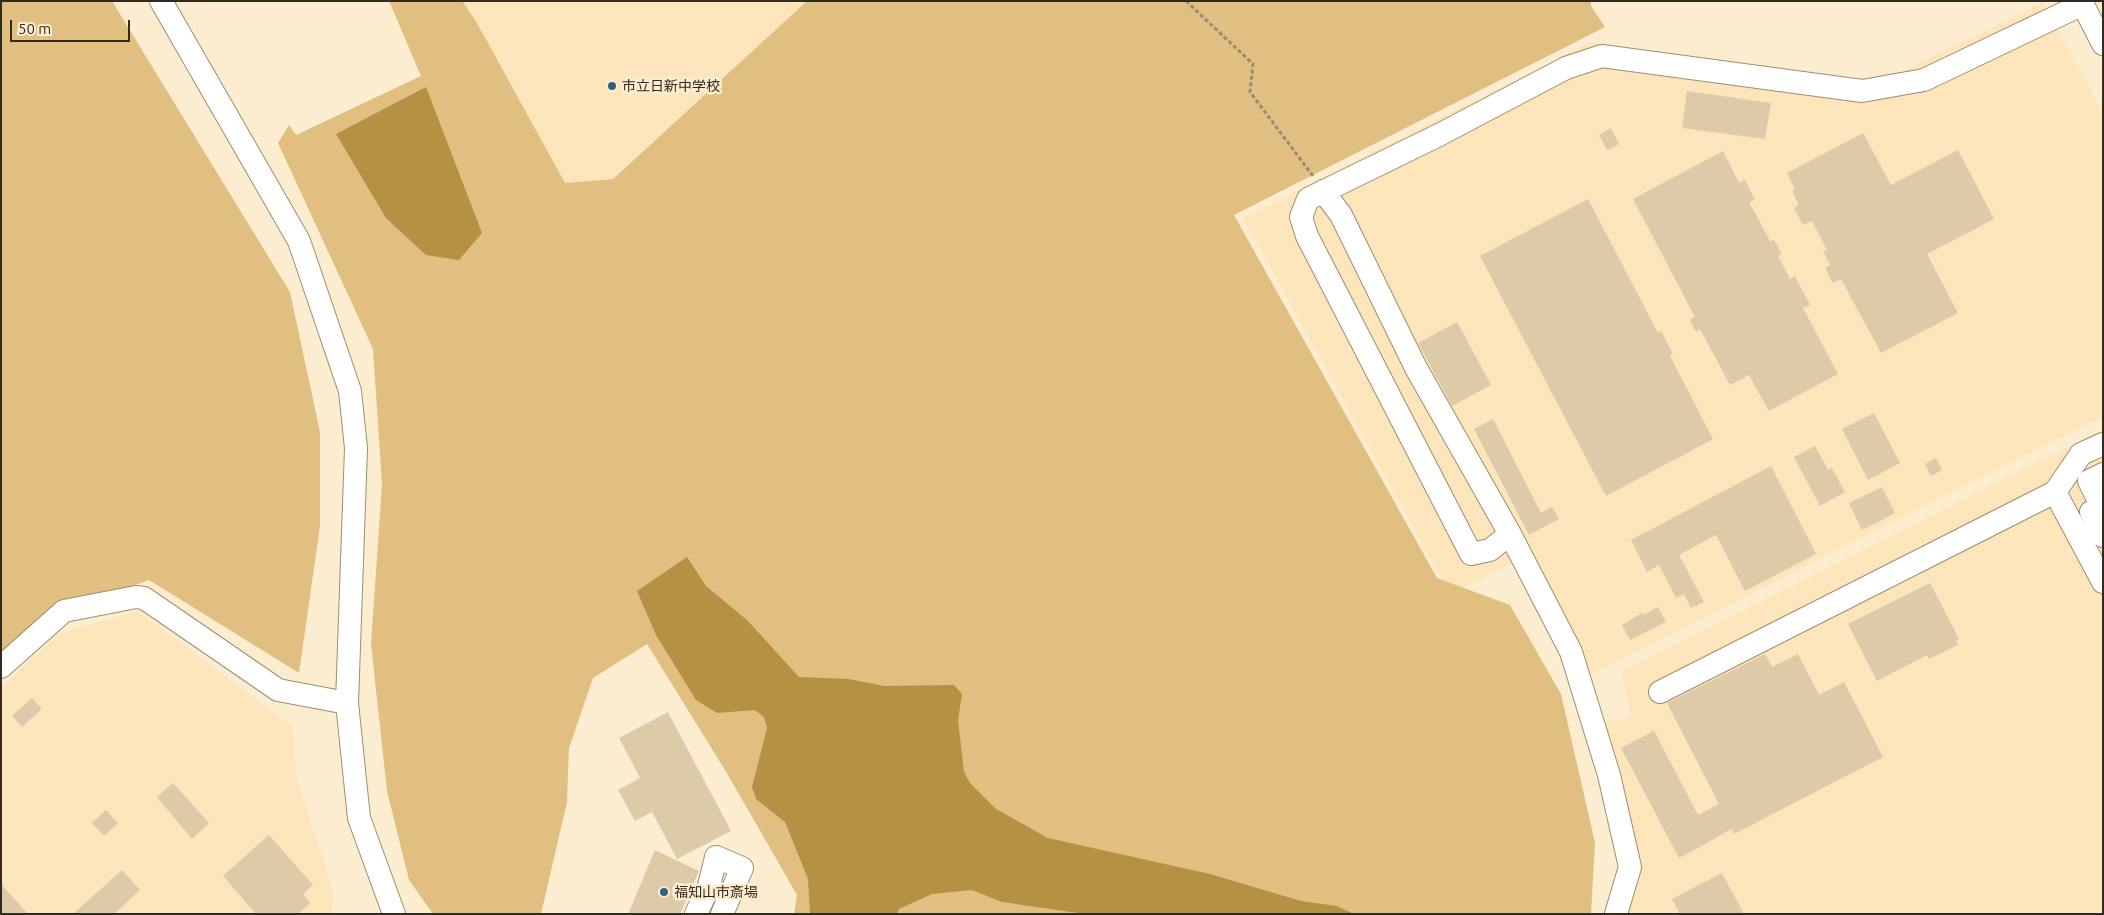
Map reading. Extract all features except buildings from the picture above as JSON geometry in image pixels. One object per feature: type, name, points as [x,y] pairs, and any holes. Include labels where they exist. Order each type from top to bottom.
[{"type":"street","points":[[163,2],[300,241],[350,391],[356,448],[347,703],[359,818],[394,914]]},
{"type":"street","points":[[1510,534],[1490,550],[1471,554],[1307,236],[1301,217],[1308,199],[1439,135],[1566,68],[1602,56],[1862,91],[1924,80],[2082,3],[2103,44]]},
{"type":"street","points":[[1323,191],[1341,215],[1416,368],[1510,534],[1571,652],[1604,758],[1630,867],[1616,914]]},
{"type":"street","points":[[1660,692],[2055,492],[2081,454],[2103,444]]},
{"type":"street","points":[[2103,474],[2089,481],[2103,507],[2091,512],[2103,536]]},
{"type":"street","points":[[2055,492],[2103,582]]},
{"type":"street","points":[[1,666],[64,611],[136,597],[144,598],[278,690],[347,703]]},
{"type":"street","points":[[696,914],[709,886],[716,857],[742,868],[722,914]]},
{"type":"path","points":[[1186,1],[1253,64],[1250,92],[1308,168],[1323,191]]},
{"type":"shaded area","points":[[1,1],[112,1],[290,292],[320,432],[320,526],[299,673],[149,580],[44,618],[1,657]]},
{"type":"shaded area","points":[[389,1],[462,1],[477,23],[565,183],[613,179],[807,1],[1591,1],[1591,6],[1605,27],[1234,215],[1437,578],[1510,605],[1561,694],[1595,843],[1591,914],[794,914],[797,895],[725,770],[647,644],[593,678],[569,748],[567,802],[541,914],[433,914],[409,880],[387,791],[371,644],[382,484],[373,349],[278,143],[289,125],[296,135],[421,76]]},
{"type":"shaded area","name":"市立日新中学校","points":[[453,1],[807,1],[612,179],[565,183],[477,23]]},
{"type":"shaded area","points":[[2043,2],[2103,113],[2103,416],[1582,679],[1515,562],[1450,594],[1243,218],[1590,42],[1881,82]]},
{"type":"shaded area","points":[[426,87],[482,233],[459,260],[426,255],[386,218],[336,134]]},
{"type":"shaded area","points":[[2103,429],[2103,914],[1611,914],[1624,867],[1590,725],[1631,717],[1621,672]]},
{"type":"shaded area","points":[[687,557],[706,586],[747,620],[799,677],[849,679],[884,686],[954,685],[962,694],[958,720],[964,772],[970,783],[996,809],[1048,838],[1210,874],[1301,901],[1337,906],[1354,914],[1085,914],[1002,902],[972,890],[932,894],[899,909],[897,914],[810,914],[808,879],[785,822],[756,799],[752,787],[767,728],[764,717],[755,710],[717,713],[696,700],[656,635],[637,591]]},
{"type":"shaded area","points":[[138,611],[293,727],[296,776],[334,894],[332,914],[1,914],[1,687],[62,632]]},
{"type":"place","name":"市立日新中学校","points":[[612,86]]},
{"type":"place","name":"福知山市斎場","points":[[664,892]]}]
